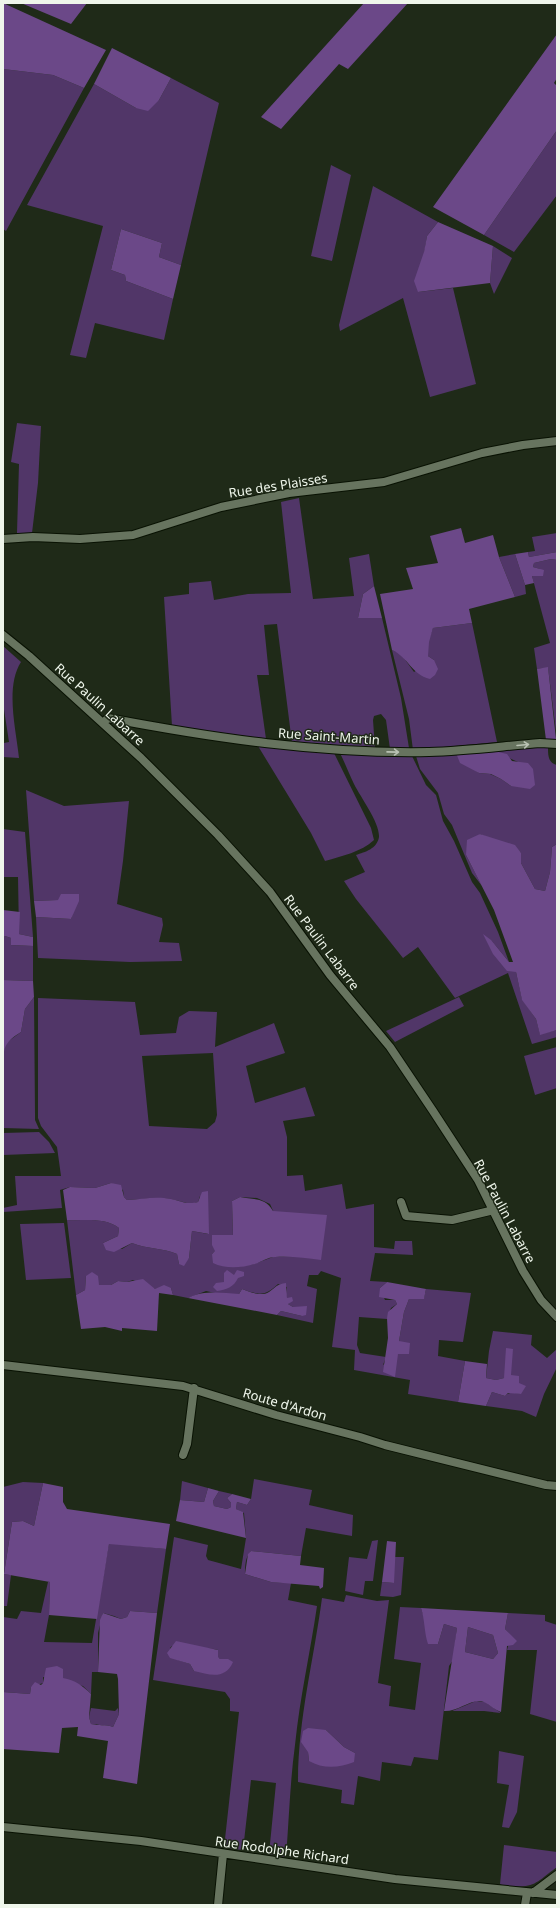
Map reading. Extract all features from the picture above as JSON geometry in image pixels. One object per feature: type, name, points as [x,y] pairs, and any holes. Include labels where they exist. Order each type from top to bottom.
[{"type":"street","name":"Rue des Plaisses","points":[[3,539],[34,537],[80,539],[133,535],[221,507],[289,493],[384,482],[482,453],[523,445],[557,441]]},
{"type":"street","name":"Rue Paulin Labarre","points":[[3,635],[103,723],[179,794],[270,892],[330,975],[392,1050],[478,1180],[526,1276],[541,1300],[557,1317]]},
{"type":"street","name":"Rue Saint-Martin","points":[[103,723],[108,718],[172,730],[267,743],[340,750],[430,752],[540,743],[557,744]]},
{"type":"street","points":[[402,1202],[406,1216],[452,1220],[494,1210]]},
{"type":"street","name":"Route d'Ardon","points":[[3,1365],[194,1388],[276,1415],[385,1445],[546,1485],[557,1486]]},
{"type":"street","points":[[183,1455],[187,1444],[194,1388]]},
{"type":"street","name":"Rue Rodolphe Richard","points":[[3,1827],[141,1841],[395,1879],[557,1895]]},
{"type":"street","points":[[218,1905],[223,1854]]},
{"type":"street","points":[[525,1905],[530,1893],[557,1876]]},
{"type":"shaded area","points":[[3,3],[106,50],[84,88],[53,75],[3,69]]},
{"type":"shaded area","points":[[21,3],[87,3],[71,24]]},
{"type":"shaded area","points":[[364,3],[408,3],[348,69],[339,64],[281,129],[261,117]]},
{"type":"shaded area","points":[[557,34],[557,78],[554,83],[557,86],[557,130],[484,235],[433,207]]},
{"type":"shaded area","points":[[112,48],[171,78],[159,100],[148,111],[136,108],[94,84]]},
{"type":"shaded area","points":[[3,69],[53,75],[84,88],[6,231],[3,229]]},
{"type":"shaded area","points":[[171,78],[219,103],[181,265],[159,257],[162,243],[121,229],[111,270],[125,275],[126,281],[173,299],[164,340],[95,323],[86,358],[70,355],[103,226],[27,205],[94,84],[136,108],[159,100]]},
{"type":"shaded area","points":[[557,130],[557,195],[514,252],[484,235]]},
{"type":"shaded area","points":[[331,165],[351,175],[332,261],[311,256]]},
{"type":"shaded area","points":[[373,186],[438,222],[427,236],[418,292],[453,288],[476,384],[430,397],[403,298],[340,331],[339,325]]},
{"type":"shaded area","points":[[438,222],[493,246],[490,283],[418,292],[414,281],[424,252],[427,236]]},
{"type":"shaded area","points":[[121,229],[162,243],[159,257],[181,265],[173,299],[126,281],[125,275],[111,270]]},
{"type":"shaded area","points":[[493,246],[512,258],[494,294],[490,283]]},
{"type":"shaded area","points":[[17,423],[41,426],[38,483],[32,533],[17,533],[19,464],[11,462]]},
{"type":"shaded area","points":[[299,498],[313,599],[354,596],[349,558],[369,554],[374,586],[363,594],[358,618],[382,618],[401,698],[409,748],[390,749],[386,720],[381,714],[374,716],[373,720],[375,748],[292,743],[277,624],[264,625],[269,675],[257,675],[266,739],[172,726],[164,597],[189,594],[189,583],[211,581],[214,600],[248,594],[291,593],[281,502]]},
{"type":"shaded area","points":[[461,528],[465,543],[493,535],[499,557],[515,597],[469,609],[472,623],[433,628],[429,642],[428,656],[434,660],[438,669],[435,675],[430,679],[414,670],[398,653],[392,650],[380,594],[413,589],[406,568],[438,563],[430,536]]},
{"type":"shaded area","points":[[557,533],[557,552],[529,557],[528,552],[535,551],[532,537]]},
{"type":"shaded area","points":[[528,552],[529,557],[557,552],[557,560],[551,559],[534,563],[533,567],[544,570],[543,576],[532,576],[534,583],[525,585],[515,554]]},
{"type":"shaded area","points":[[515,554],[525,585],[526,594],[515,597],[499,557]]},
{"type":"shaded area","points":[[551,559],[557,560],[557,739],[548,668],[537,669],[534,648],[550,643],[532,576],[543,576],[540,569],[533,567],[534,563]]},
{"type":"shaded area","points":[[374,586],[382,618],[358,618],[363,594]]},
{"type":"shaded area","points":[[472,623],[497,742],[413,750],[409,719],[392,650],[401,654],[414,672],[434,660],[428,656],[428,642],[433,628]]},
{"type":"shaded area","points":[[3,646],[21,662],[16,672],[13,696],[14,721],[19,758],[3,757],[3,739],[4,743],[9,742],[3,703]]},
{"type":"shaded area","points":[[548,667],[556,739],[546,740],[537,669]]},
{"type":"shaded area","points":[[258,746],[334,753],[371,828],[374,840],[357,851],[325,861],[311,833]]},
{"type":"shaded area","points":[[548,747],[548,756],[550,761],[557,765],[557,844],[552,847],[550,872],[545,891],[535,889],[521,863],[521,853],[480,834],[466,855],[482,886],[472,873],[452,825],[444,814],[438,793],[420,769],[416,756],[456,753],[479,773],[490,774],[511,786],[518,762],[493,751]]},
{"type":"shaded area","points":[[494,751],[507,754],[512,761],[528,763],[533,769],[535,785],[530,789],[511,786],[491,774],[479,773],[460,763],[456,753]]},
{"type":"shaded area","points":[[340,753],[412,756],[426,785],[436,795],[443,821],[454,841],[472,882],[480,893],[498,932],[509,962],[491,940],[516,972],[522,999],[536,1019],[540,1034],[557,1030],[557,1037],[532,1044],[508,973],[455,998],[418,947],[403,958],[356,899],[344,881],[365,872],[356,855],[373,847],[378,841],[379,837],[373,818],[354,784]]},
{"type":"shaded area","points":[[26,790],[64,806],[129,801],[117,904],[162,918],[163,925],[159,942],[179,943],[182,961],[130,962],[38,958],[36,917],[71,919],[79,894],[62,894],[59,900],[34,901]]},
{"type":"shaded area","points":[[3,829],[25,832],[33,937],[19,934],[18,877],[3,877]]},
{"type":"shaded area","points":[[480,834],[515,845],[521,853],[521,863],[535,889],[545,891],[550,872],[552,847],[557,844],[557,1030],[540,1035],[536,1019],[522,1000],[516,972],[507,971],[493,954],[483,934],[491,940],[509,962],[513,962],[494,910],[466,855],[467,840]]},
{"type":"shaded area","points":[[61,894],[79,894],[79,901],[71,919],[36,917],[34,901],[58,900]]},
{"type":"shaded area","points":[[3,910],[20,912],[19,934],[33,937],[33,946],[11,945],[11,938],[5,936],[3,938]]},
{"type":"shaded area","points":[[5,936],[11,938],[11,945],[33,946],[33,981],[3,980],[3,938]]},
{"type":"shaded area","points":[[3,980],[33,981],[34,997],[25,1009],[21,1032],[7,1043],[5,1047],[4,1069],[3,1069]]},
{"type":"shaded area","points":[[34,997],[35,1120],[39,1129],[3,1128],[3,1053],[6,1043],[21,1032],[25,1009]]},
{"type":"shaded area","points":[[459,997],[464,1006],[395,1042],[386,1031]]},
{"type":"shaded area","points":[[38,998],[135,1002],[140,1035],[176,1033],[179,1017],[189,1011],[217,1012],[215,1047],[274,1023],[285,1053],[246,1066],[255,1103],[305,1087],[315,1116],[283,1121],[287,1137],[287,1176],[303,1175],[305,1191],[342,1184],[346,1209],[374,1204],[374,1247],[394,1249],[395,1241],[412,1241],[413,1255],[375,1253],[370,1281],[387,1282],[380,1288],[385,1300],[395,1300],[397,1304],[391,1308],[387,1319],[359,1317],[357,1345],[360,1353],[386,1357],[383,1365],[398,1354],[409,1354],[399,1341],[404,1312],[409,1299],[424,1298],[426,1289],[471,1293],[463,1342],[439,1340],[438,1356],[465,1361],[458,1402],[408,1394],[410,1380],[354,1370],[355,1350],[332,1347],[341,1278],[321,1271],[318,1275],[309,1275],[307,1286],[317,1289],[313,1323],[277,1315],[281,1311],[302,1316],[302,1307],[293,1307],[288,1304],[292,1298],[287,1298],[287,1287],[278,1284],[269,1291],[261,1294],[242,1289],[239,1294],[220,1294],[206,1291],[188,1298],[173,1295],[171,1288],[155,1289],[133,1280],[127,1282],[118,1281],[111,1285],[99,1285],[86,1276],[85,1290],[76,1295],[67,1220],[94,1220],[107,1222],[119,1228],[118,1236],[103,1243],[122,1249],[132,1243],[172,1252],[177,1254],[179,1264],[189,1258],[192,1231],[208,1234],[200,1196],[198,1202],[191,1204],[171,1199],[157,1198],[127,1200],[124,1197],[123,1190],[111,1183],[95,1188],[70,1187],[60,1190],[62,1208],[3,1212],[3,1208],[17,1205],[15,1176],[61,1176],[57,1147],[41,1126],[38,1118]],"holes":[[[213,1053],[217,1115],[215,1122],[207,1129],[149,1126],[142,1056]],[[240,1197],[257,1198],[270,1204],[294,1257],[273,1257],[254,1264],[236,1267],[212,1254],[233,1236],[232,1201]]]},
{"type":"shaded area","points":[[557,1047],[557,1088],[535,1095],[524,1056]]},
{"type":"shaded area","points":[[39,1132],[49,1142],[55,1153],[3,1155],[3,1133]]},
{"type":"shaded area","points":[[111,1183],[121,1185],[124,1197],[127,1200],[160,1198],[194,1203],[198,1202],[202,1192],[208,1191],[209,1234],[192,1231],[189,1258],[184,1266],[179,1264],[177,1254],[132,1243],[114,1252],[106,1250],[103,1243],[118,1236],[119,1228],[107,1222],[101,1221],[67,1220],[63,1190],[70,1187],[95,1188]]},
{"type":"shaded area","points":[[240,1197],[262,1201],[266,1203],[273,1211],[327,1215],[321,1260],[275,1257],[255,1264],[239,1267],[223,1266],[213,1263],[212,1254],[215,1251],[212,1245],[212,1235],[233,1235],[232,1201]]},
{"type":"shaded area","points":[[64,1223],[71,1278],[26,1280],[20,1224]]},
{"type":"shaded area","points":[[227,1270],[234,1275],[237,1270],[244,1272],[244,1276],[238,1278],[229,1288],[217,1291],[213,1287],[216,1283],[224,1282],[224,1273]]},
{"type":"shaded area","points":[[92,1272],[98,1276],[99,1285],[111,1285],[118,1281],[127,1282],[143,1279],[155,1289],[164,1285],[171,1288],[173,1295],[159,1293],[157,1331],[122,1328],[122,1331],[105,1327],[81,1329],[76,1295],[85,1290],[86,1276]]},
{"type":"shaded area","points":[[387,1282],[426,1289],[424,1299],[409,1299],[404,1312],[399,1341],[410,1343],[409,1354],[398,1354],[395,1377],[383,1372],[388,1338],[388,1312],[397,1304],[395,1300],[379,1297],[380,1288]]},
{"type":"shaded area","points":[[283,1283],[286,1283],[287,1298],[292,1297],[293,1301],[288,1304],[293,1307],[307,1306],[306,1315],[302,1316],[281,1311],[277,1315],[188,1298],[194,1295],[206,1293],[239,1294],[242,1289],[256,1294],[263,1294]]},
{"type":"shaded area","points":[[493,1331],[532,1335],[531,1345],[547,1358],[557,1349],[557,1367],[544,1394],[536,1417],[522,1411],[486,1406],[492,1392],[505,1396],[511,1393],[521,1394],[504,1378],[496,1380],[486,1378]]},
{"type":"shaded area","points":[[506,1348],[513,1349],[511,1375],[519,1376],[519,1383],[526,1386],[521,1394],[508,1393],[505,1396],[492,1392],[486,1406],[458,1402],[465,1361],[487,1364],[486,1378],[496,1380],[504,1378]]},
{"type":"shaded area","points":[[254,1479],[312,1490],[309,1505],[353,1515],[352,1536],[306,1528],[301,1556],[251,1551],[246,1562],[245,1574],[271,1582],[291,1583],[288,1600],[317,1606],[297,1727],[286,1857],[269,1854],[276,1783],[251,1780],[243,1850],[224,1848],[239,1712],[230,1711],[230,1699],[225,1692],[153,1680],[174,1537],[208,1545],[206,1556],[208,1560],[241,1569],[246,1538],[244,1513],[236,1509],[237,1502],[247,1505],[251,1499]],"holes":[[[172,1646],[218,1650],[217,1657],[220,1659],[228,1659],[194,1671],[190,1664],[178,1660],[170,1648]]]},
{"type":"shaded area","points":[[182,1481],[208,1488],[204,1502],[180,1500]]},
{"type":"shaded area","points":[[23,1482],[43,1483],[34,1526],[23,1521],[12,1522],[4,1574],[11,1575],[7,1606],[3,1606],[3,1487]]},
{"type":"shaded area","points":[[43,1483],[63,1487],[63,1502],[67,1509],[170,1524],[166,1549],[109,1544],[97,1619],[49,1615],[50,1582],[4,1574],[12,1522],[23,1521],[34,1526]]},
{"type":"shaded area","points":[[208,1488],[219,1491],[213,1501],[214,1506],[227,1509],[231,1507],[231,1503],[227,1498],[232,1494],[251,1499],[247,1505],[237,1502],[236,1509],[243,1512],[246,1538],[176,1521],[180,1500],[204,1502]]},
{"type":"shaded area","points":[[219,1491],[232,1494],[227,1498],[231,1503],[231,1507],[227,1509],[214,1506],[213,1501]]},
{"type":"shaded area","points":[[378,1540],[373,1581],[365,1581],[363,1595],[345,1591],[349,1557],[367,1559],[372,1541]]},
{"type":"shaded area","points":[[387,1541],[396,1542],[394,1583],[382,1582]]},
{"type":"shaded area","points":[[109,1543],[166,1549],[157,1613],[130,1611],[127,1617],[121,1619],[103,1613],[98,1633],[98,1672],[92,1672],[91,1694],[83,1686],[43,1677],[43,1683],[31,1687],[30,1694],[3,1692],[3,1617],[17,1619],[21,1611],[41,1613],[48,1582],[50,1582],[49,1615],[44,1642],[92,1643]]},
{"type":"shaded area","points":[[251,1551],[301,1556],[300,1565],[324,1568],[323,1587],[320,1589],[319,1586],[271,1582],[245,1574],[248,1554]]},
{"type":"shaded area","points":[[394,1557],[404,1557],[401,1595],[393,1597],[380,1596],[382,1582],[394,1583]]},
{"type":"shaded area","points":[[346,1595],[377,1601],[389,1600],[378,1683],[391,1686],[389,1706],[415,1710],[421,1663],[394,1659],[400,1607],[421,1608],[425,1620],[438,1644],[444,1624],[457,1628],[453,1660],[449,1666],[438,1760],[414,1757],[411,1766],[382,1762],[380,1781],[358,1776],[354,1805],[341,1803],[342,1790],[298,1782],[303,1712],[322,1598],[344,1602]],"holes":[[[326,1730],[344,1747],[355,1753],[309,1761],[308,1752]]]},
{"type":"shaded area","points":[[421,1608],[508,1613],[505,1629],[517,1641],[513,1645],[507,1646],[501,1712],[480,1701],[475,1701],[449,1711],[444,1711],[457,1628],[444,1624],[438,1644],[428,1644]],"holes":[[[468,1627],[493,1635],[498,1653],[493,1659],[465,1652]]]},
{"type":"shaded area","points":[[130,1611],[157,1613],[137,1784],[103,1778],[108,1741],[77,1736],[78,1727],[62,1728],[59,1753],[3,1749],[3,1692],[30,1694],[31,1687],[35,1682],[41,1685],[43,1683],[46,1668],[57,1666],[63,1669],[63,1678],[71,1680],[85,1688],[91,1694],[89,1717],[91,1724],[113,1727],[119,1714],[118,1679],[117,1674],[98,1672],[100,1620],[103,1613],[121,1619],[127,1617]]},
{"type":"shaded area","points":[[508,1613],[545,1615],[545,1621],[557,1625],[557,1722],[530,1714],[537,1650],[507,1650],[511,1636],[505,1629]]},
{"type":"shaded area","points":[[468,1627],[493,1635],[498,1653],[493,1659],[465,1652]]},
{"type":"shaded area","points":[[176,1641],[218,1650],[218,1657],[220,1659],[228,1659],[233,1662],[226,1672],[221,1674],[211,1675],[194,1671],[190,1664],[170,1658],[167,1653]]},
{"type":"shaded area","points":[[476,1701],[485,1702],[501,1713],[484,1711],[452,1711]]},
{"type":"shaded area","points":[[91,1708],[115,1711],[118,1708],[119,1714],[113,1727],[91,1724],[89,1717]]},
{"type":"shaded area","points":[[308,1728],[326,1730],[344,1747],[355,1753],[354,1762],[343,1766],[331,1767],[314,1764],[309,1761],[308,1752],[301,1742],[303,1731]]},
{"type":"shaded area","points":[[499,1751],[524,1756],[517,1812],[509,1828],[502,1827],[509,1785],[497,1783]]},
{"type":"shaded area","points":[[504,1845],[557,1852],[557,1867],[543,1878],[528,1886],[504,1886],[500,1884]]}]
